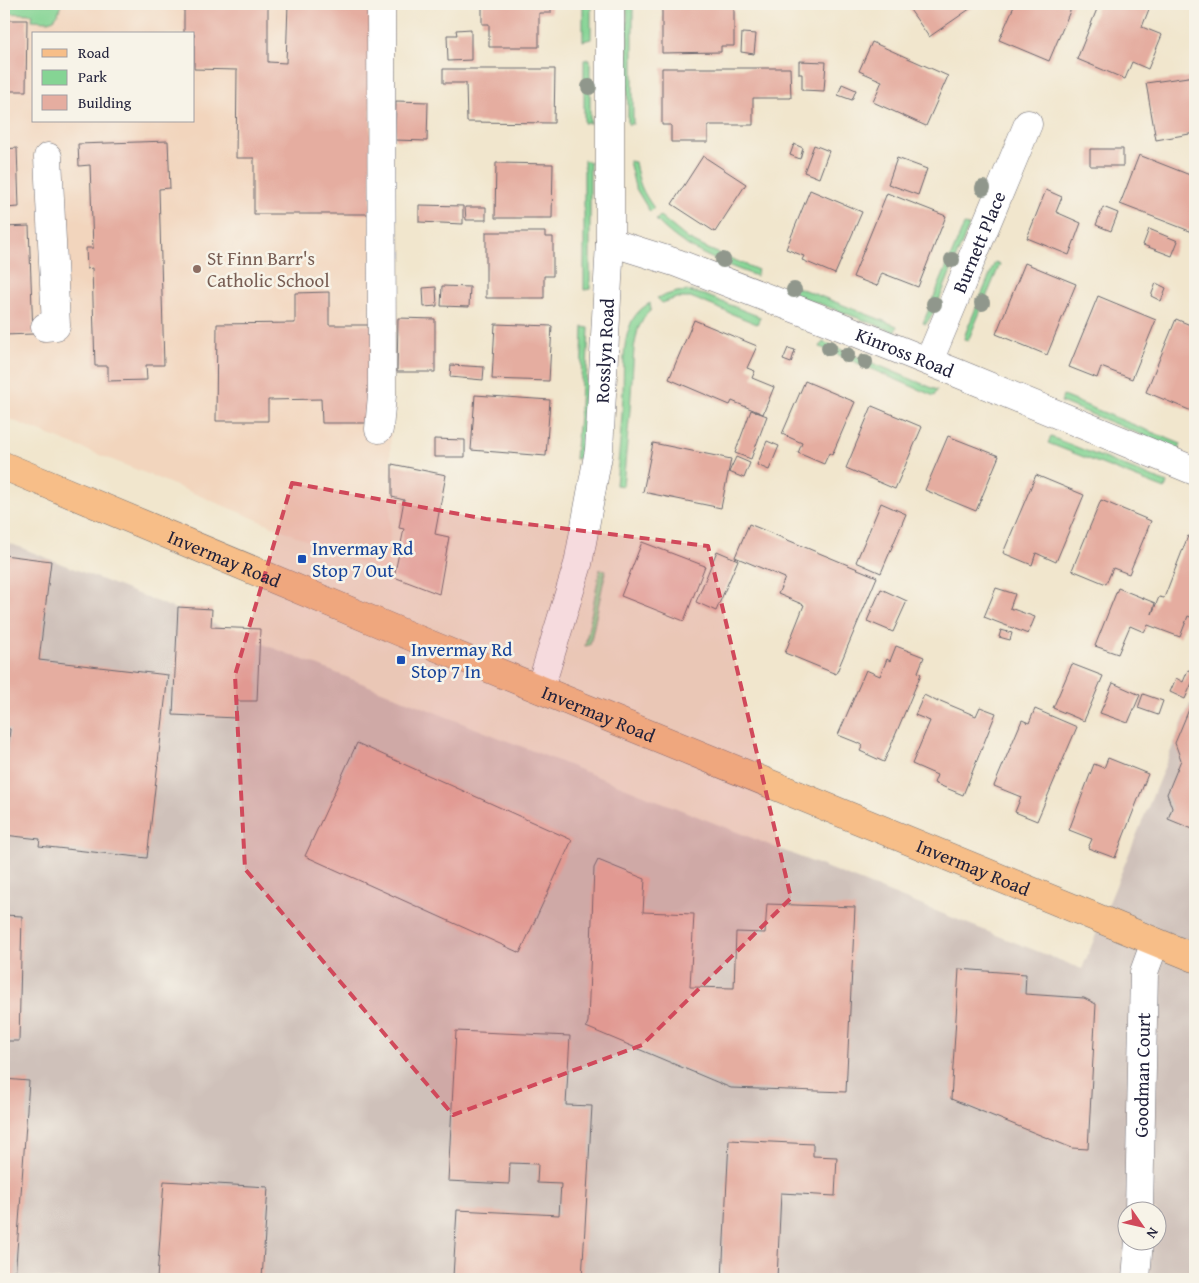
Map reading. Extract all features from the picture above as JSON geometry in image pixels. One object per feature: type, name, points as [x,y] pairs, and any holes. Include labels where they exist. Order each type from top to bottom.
[{"type":"main road","name":"Invermay Road","points":[[4,466],[1195,958]]},
{"type":"street","points":[[379,429],[382,395],[380,4]]},
{"type":"street","name":"Rosslyn Road","points":[[540,689],[578,564],[599,450],[610,242],[610,4]]},
{"type":"street","name":"Burnett Place","points":[[929,361],[1028,124]]},
{"type":"street","points":[[45,327],[56,326],[48,157]]},
{"type":"street","name":"Kinross Road","points":[[610,242],[677,263],[929,361],[1195,471]]},
{"type":"street","name":"Goodman Court","points":[[1139,1200],[1144,972],[1155,942]]},
{"type":"street","points":[[1136,1279],[1138,1250]]},
{"type":"highlighted area","points":[[292,483],[486,519],[708,546],[791,898],[642,1045],[453,1115],[245,869],[235,675]]},
{"type":"shaded area","name":"St Finn Barr's Catholic School","points":[[4,4],[392,4],[390,575],[145,473],[4,417]]},
{"type":"shaded area","points":[[4,541],[1082,969],[1190,704],[1195,706],[1195,1279],[4,1279]]},
{"type":"green space","points":[[4,4],[61,4],[58,14],[54,19],[48,21],[32,20],[33,14],[4,13]]},
{"type":"green space","points":[[583,4],[591,4],[591,39],[583,41]]},
{"type":"green space","points":[[627,4],[633,4],[633,124],[628,124]]},
{"type":"green space","points":[[590,59],[590,123],[584,123],[584,60]]},
{"type":"green space","points":[[584,160],[590,162],[590,289],[584,290]]},
{"type":"green space","points":[[629,161],[635,162],[641,186],[654,208],[650,212],[635,187]]},
{"type":"green space","points":[[660,216],[688,239],[758,270],[756,276],[695,250],[670,233],[656,220]]},
{"type":"green space","points":[[964,225],[969,226],[935,310],[926,324],[923,323]]},
{"type":"green space","points":[[995,262],[1000,264],[968,341],[964,339],[966,332]]},
{"type":"green space","points":[[789,284],[897,326],[895,332],[786,291]]},
{"type":"green space","points":[[688,291],[705,295],[760,317],[757,324],[693,298],[677,298],[662,303],[657,298],[676,292]]},
{"type":"green space","points":[[650,303],[651,310],[645,316],[638,329],[634,348],[623,486],[616,485],[627,333],[635,316]]},
{"type":"green space","points":[[583,327],[589,328],[584,424],[581,458],[575,459],[580,406]]},
{"type":"green space","points":[[823,342],[937,390],[934,396],[820,347]]},
{"type":"green space","points":[[1063,396],[1181,444],[1179,450],[1061,402]]},
{"type":"green space","points":[[1051,437],[1167,483],[1165,489],[1048,443]]},
{"type":"green space","points":[[600,569],[606,570],[590,645],[585,646]]},
{"type":"building","points":[[184,4],[268,4],[268,62],[286,63],[288,4],[370,4],[371,214],[254,214],[254,158],[236,158],[237,70],[195,69],[195,32],[184,32]]},
{"type":"building","points":[[482,4],[551,4],[551,13],[539,13],[539,47],[489,47],[489,24],[482,24]]},
{"type":"building","points":[[662,4],[734,5],[734,46],[721,46],[721,52],[662,53]]},
{"type":"building","points":[[906,4],[973,4],[974,6],[929,37]]},
{"type":"building","points":[[1015,4],[1073,4],[1049,61],[999,40]]},
{"type":"building","points":[[1099,4],[1151,4],[1142,27],[1162,35],[1148,69],[1132,62],[1125,79],[1077,59]]},
{"type":"building","points":[[4,20],[27,20],[26,91],[4,91]]},
{"type":"building","points":[[471,29],[471,60],[448,61],[447,35],[457,35],[456,30]]},
{"type":"building","points":[[742,33],[756,34],[754,54],[741,52]]},
{"type":"building","points":[[872,42],[948,76],[926,126],[873,102],[882,81],[859,71]]},
{"type":"building","points":[[799,61],[826,62],[824,91],[802,90],[802,74],[799,74]]},
{"type":"building","points":[[662,68],[790,68],[791,98],[753,98],[753,125],[708,125],[708,142],[671,142],[671,125],[662,125]]},
{"type":"building","points":[[443,69],[555,69],[554,123],[467,122],[466,83],[443,83]]},
{"type":"building","points":[[1195,76],[1195,133],[1156,140],[1146,83]]},
{"type":"building","points":[[842,84],[856,90],[852,100],[838,95]]},
{"type":"building","points":[[396,101],[428,102],[427,141],[395,140]]},
{"type":"building","points":[[168,141],[170,188],[159,189],[164,365],[146,365],[147,380],[108,381],[108,366],[95,366],[92,268],[87,269],[86,248],[93,248],[90,165],[79,166],[78,144]]},
{"type":"building","points":[[794,144],[803,148],[800,159],[790,155]]},
{"type":"building","points":[[814,145],[829,151],[819,178],[804,172]]},
{"type":"building","points":[[17,148],[19,207],[4,208],[4,149]]},
{"type":"building","points":[[1090,149],[1123,149],[1123,166],[1090,166]]},
{"type":"building","points":[[1139,155],[1195,177],[1195,233],[1120,204]]},
{"type":"building","points":[[703,156],[746,184],[715,232],[672,204]]},
{"type":"building","points":[[897,158],[927,169],[918,195],[888,184]]},
{"type":"building","points":[[496,163],[553,164],[552,218],[495,218]]},
{"type":"building","points":[[810,190],[862,212],[835,274],[802,260],[804,256],[786,249]]},
{"type":"building","points":[[1046,190],[1062,197],[1056,212],[1081,223],[1069,255],[1027,238]]},
{"type":"building","points":[[887,193],[946,216],[918,287],[882,273],[877,286],[853,277]]},
{"type":"building","points":[[419,205],[463,206],[463,224],[419,222]]},
{"type":"building","points":[[465,207],[486,207],[486,220],[466,220]]},
{"type":"building","points":[[1103,207],[1118,213],[1111,231],[1096,225]]},
{"type":"building","points":[[29,226],[33,334],[4,335],[4,227]]},
{"type":"building","points":[[1149,229],[1178,241],[1172,256],[1143,245]]},
{"type":"building","points":[[486,232],[545,232],[545,237],[553,237],[553,276],[544,276],[544,298],[486,298]]},
{"type":"building","points":[[1025,263],[1076,284],[1047,355],[996,334]]},
{"type":"building","points":[[1156,283],[1166,288],[1161,301],[1151,296]]},
{"type":"building","points":[[442,286],[470,287],[469,307],[441,306]]},
{"type":"building","points":[[436,287],[437,306],[424,307],[423,288]]},
{"type":"building","points":[[329,292],[329,325],[377,325],[377,423],[322,423],[321,399],[268,400],[268,421],[216,421],[217,324],[295,323],[295,293]]},
{"type":"building","points":[[1098,296],[1156,320],[1132,379],[1101,367],[1097,378],[1069,367]]},
{"type":"building","points":[[398,318],[435,319],[435,372],[397,372]]},
{"type":"building","points":[[1176,319],[1195,327],[1194,412],[1146,392]]},
{"type":"building","points":[[694,320],[757,346],[747,368],[755,371],[752,378],[774,387],[763,414],[732,401],[730,405],[669,379]]},
{"type":"building","points":[[495,324],[552,326],[549,381],[492,379]]},
{"type":"building","points":[[788,348],[795,350],[791,363],[783,360]]},
{"type":"building","points":[[451,365],[484,367],[483,380],[450,377]]},
{"type":"building","points":[[805,381],[855,402],[832,455],[829,453],[824,464],[798,453],[802,443],[782,434]]},
{"type":"building","points":[[475,395],[550,400],[546,456],[471,450]]},
{"type":"building","points":[[872,406],[922,427],[895,489],[846,468]]},
{"type":"building","points":[[751,410],[767,416],[751,459],[735,453]]},
{"type":"building","points":[[948,436],[999,456],[976,511],[925,490]]},
{"type":"building","points":[[434,439],[465,440],[465,457],[434,457]]},
{"type":"building","points":[[767,441],[779,446],[769,470],[757,465]]},
{"type":"building","points":[[653,443],[731,459],[721,508],[643,492]]},
{"type":"building","points":[[736,457],[750,463],[744,478],[729,472]]},
{"type":"building","points":[[392,464],[446,475],[435,534],[449,537],[439,594],[394,577],[404,529],[399,528],[404,500],[392,497]]},
{"type":"building","points":[[1036,475],[1084,495],[1056,562],[1036,553],[1032,565],[1003,553]]},
{"type":"building","points":[[1101,500],[1151,521],[1129,574],[1113,568],[1106,584],[1072,570]]},
{"type":"building","points":[[881,503],[906,514],[881,573],[856,562]]},
{"type":"building","points":[[749,524],[877,577],[836,674],[785,653],[804,605],[778,594],[785,578],[735,557]]},
{"type":"building","points":[[1188,536],[1195,539],[1195,619],[1188,616],[1180,637],[1148,625],[1144,632],[1130,626],[1118,654],[1095,646],[1118,588],[1155,603],[1152,614],[1159,597],[1164,598]]},
{"type":"building","points":[[642,542],[705,566],[684,621],[621,596]]},
{"type":"building","points":[[717,551],[738,560],[716,611],[696,602]]},
{"type":"building","points":[[4,555],[51,561],[39,660],[168,675],[147,858],[39,846],[40,839],[4,835],[4,785],[10,729],[4,728]]},
{"type":"building","points":[[996,588],[1015,594],[1010,608],[1035,617],[1028,634],[984,617]]},
{"type":"building","points":[[881,589],[907,601],[893,632],[867,621]]},
{"type":"building","points":[[178,607],[212,609],[211,627],[260,629],[257,701],[237,701],[236,718],[173,715]]},
{"type":"building","points":[[1001,630],[1012,633],[1010,640],[999,637]]},
{"type":"building","points":[[896,646],[924,657],[918,672],[921,674],[884,762],[860,751],[863,745],[838,735],[866,670],[880,676],[887,659],[890,661]]},
{"type":"building","points":[[1072,664],[1103,676],[1084,721],[1053,708]]},
{"type":"building","points":[[1188,670],[1195,672],[1195,676],[1185,699],[1170,692],[1176,678],[1183,682]]},
{"type":"building","points":[[1113,683],[1140,695],[1128,723],[1100,713]]},
{"type":"building","points":[[1143,694],[1163,701],[1158,715],[1138,708]]},
{"type":"building","points":[[924,695],[976,716],[980,707],[996,713],[963,795],[934,783],[937,775],[912,764],[930,721],[915,715]]},
{"type":"building","points":[[1190,707],[1195,709],[1195,830],[1168,819],[1172,808],[1167,794],[1181,760],[1175,743]]},
{"type":"building","points":[[1035,709],[1077,727],[1037,821],[1015,812],[1021,797],[994,786],[1022,720],[1029,723]]},
{"type":"building","points":[[357,743],[572,840],[520,953],[305,856]]},
{"type":"building","points":[[1108,758],[1148,774],[1115,858],[1088,848],[1092,839],[1069,830],[1094,764],[1104,768]]},
{"type":"building","points":[[598,860],[645,879],[643,912],[694,914],[690,987],[734,988],[736,932],[765,933],[767,904],[855,907],[846,1092],[731,1088],[586,1027],[588,1022],[594,868]]},
{"type":"building","points":[[4,915],[22,916],[19,1041],[4,1041]]},
{"type":"building","points":[[959,969],[1026,974],[1025,994],[1084,998],[1096,1004],[1088,1149],[1072,1148],[951,1099]]},
{"type":"building","points":[[456,1031],[570,1036],[566,1105],[592,1106],[582,1279],[453,1277],[457,1210],[559,1215],[561,1184],[537,1183],[538,1164],[510,1163],[509,1184],[448,1181]]},
{"type":"building","points":[[4,1079],[29,1081],[15,1279],[4,1279]]},
{"type":"building","points":[[729,1140],[813,1144],[813,1156],[837,1157],[835,1196],[781,1193],[777,1279],[722,1279]]},
{"type":"building","points":[[164,1181],[268,1187],[262,1279],[157,1279]]},
{"type":"place","name":"St Finn Barr's Catholic School","points":[[197,269]]},
{"type":"place","name":"Invermay Rd Stop 7 Out","points":[[302,559]]},
{"type":"place","name":"Invermay Rd Stop 7 In","points":[[401,660]]}]
